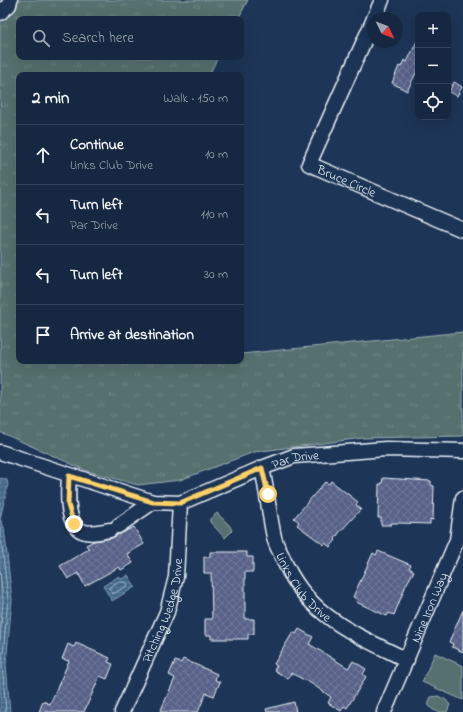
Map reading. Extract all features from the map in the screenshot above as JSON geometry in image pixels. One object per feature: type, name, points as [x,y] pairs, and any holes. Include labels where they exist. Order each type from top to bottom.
[{"type":"street","points":[[0,13],[9,5],[10,0]]},
{"type":"street","points":[[377,12],[382,0]]},
{"type":"street","name":"Bruce Circle","points":[[367,34],[309,164],[463,230]]},
{"type":"street","name":"Par Drive","points":[[0,452],[69,476],[153,502],[180,503],[294,456],[386,449],[463,451]]},
{"type":"street","name":"Links Club Drive","points":[[262,468],[268,494],[274,538],[286,568],[300,591],[318,610],[348,630],[407,660]]},
{"type":"street","points":[[69,476],[68,505],[74,524],[82,531],[92,533],[114,528],[153,502]]},
{"type":"street","name":"Nine Iron Way","points":[[384,712],[457,540],[463,498]]},
{"type":"street","name":"Pitching Wedge Drive","points":[[122,712],[167,612],[176,577],[180,503]]},
{"type":"green space","points":[[0,0],[248,0],[240,16],[16,16],[16,60],[216,60],[210,72],[16,72],[16,364],[244,364],[244,354],[463,332],[463,436],[363,438],[254,452],[180,480],[138,485],[87,471],[0,432]]},
{"type":"green space","points":[[217,513],[230,526],[232,531],[225,538],[210,522],[210,519]]},
{"type":"green space","points":[[435,653],[463,666],[463,700],[422,682]]},
{"type":"green space","points":[[438,696],[446,700],[450,705],[447,712],[439,712],[434,710],[428,704],[431,697]]},
{"type":"water","points":[[1,478],[7,480],[8,485],[0,519]]},
{"type":"water","points":[[0,519],[4,527],[12,600],[6,664],[10,712],[0,712]]},
{"type":"water","points":[[128,575],[135,587],[112,601],[103,586],[119,576],[122,579]]},
{"type":"building","points":[[415,45],[415,75],[407,91],[392,83],[399,66],[401,67],[404,60],[407,62]]},
{"type":"building","points":[[454,82],[462,87],[457,96],[451,93],[451,88]]},
{"type":"building","points":[[383,478],[431,481],[431,485],[434,486],[433,520],[430,519],[430,524],[391,523],[391,525],[381,525],[381,518],[378,518],[379,484],[382,484]]},
{"type":"building","points":[[331,481],[358,502],[356,505],[361,509],[339,533],[335,539],[336,540],[330,547],[325,543],[324,545],[297,525],[299,522],[294,518],[325,482],[329,484]]},
{"type":"building","points":[[134,527],[144,544],[127,554],[133,563],[121,570],[119,567],[85,586],[78,573],[68,579],[60,566],[89,549],[86,545],[94,541],[112,538]]},
{"type":"building","points":[[378,551],[411,565],[409,568],[414,571],[406,585],[394,615],[389,613],[387,616],[356,602],[357,599],[353,597],[373,553],[376,555]]},
{"type":"building","points":[[210,552],[247,552],[247,557],[253,557],[253,572],[245,572],[245,619],[254,619],[254,634],[248,634],[248,639],[211,639],[211,635],[205,635],[205,619],[212,619],[211,573],[204,573],[204,557],[210,557]]},
{"type":"building","points":[[463,610],[463,652],[452,647],[453,644],[449,642]]},
{"type":"building","points":[[299,629],[313,637],[309,644],[348,668],[353,661],[366,669],[363,674],[366,677],[347,708],[344,706],[341,711],[328,703],[331,697],[312,684],[291,673],[288,679],[274,670],[277,666],[274,664],[293,632],[296,634]]},
{"type":"building","points":[[76,643],[110,658],[108,662],[113,664],[107,679],[100,676],[84,712],[39,712],[43,701],[50,704],[69,661],[62,659],[68,644],[74,647]]},
{"type":"building","points":[[183,659],[217,674],[215,680],[220,682],[214,696],[206,693],[198,712],[160,712],[175,678],[169,675],[175,661],[181,663]]},
{"type":"building","points":[[294,702],[296,712],[267,712],[266,709]]},
{"type":"route","points":[[74,524],[68,505],[69,476],[153,502],[180,503],[262,468],[268,494]]}]
